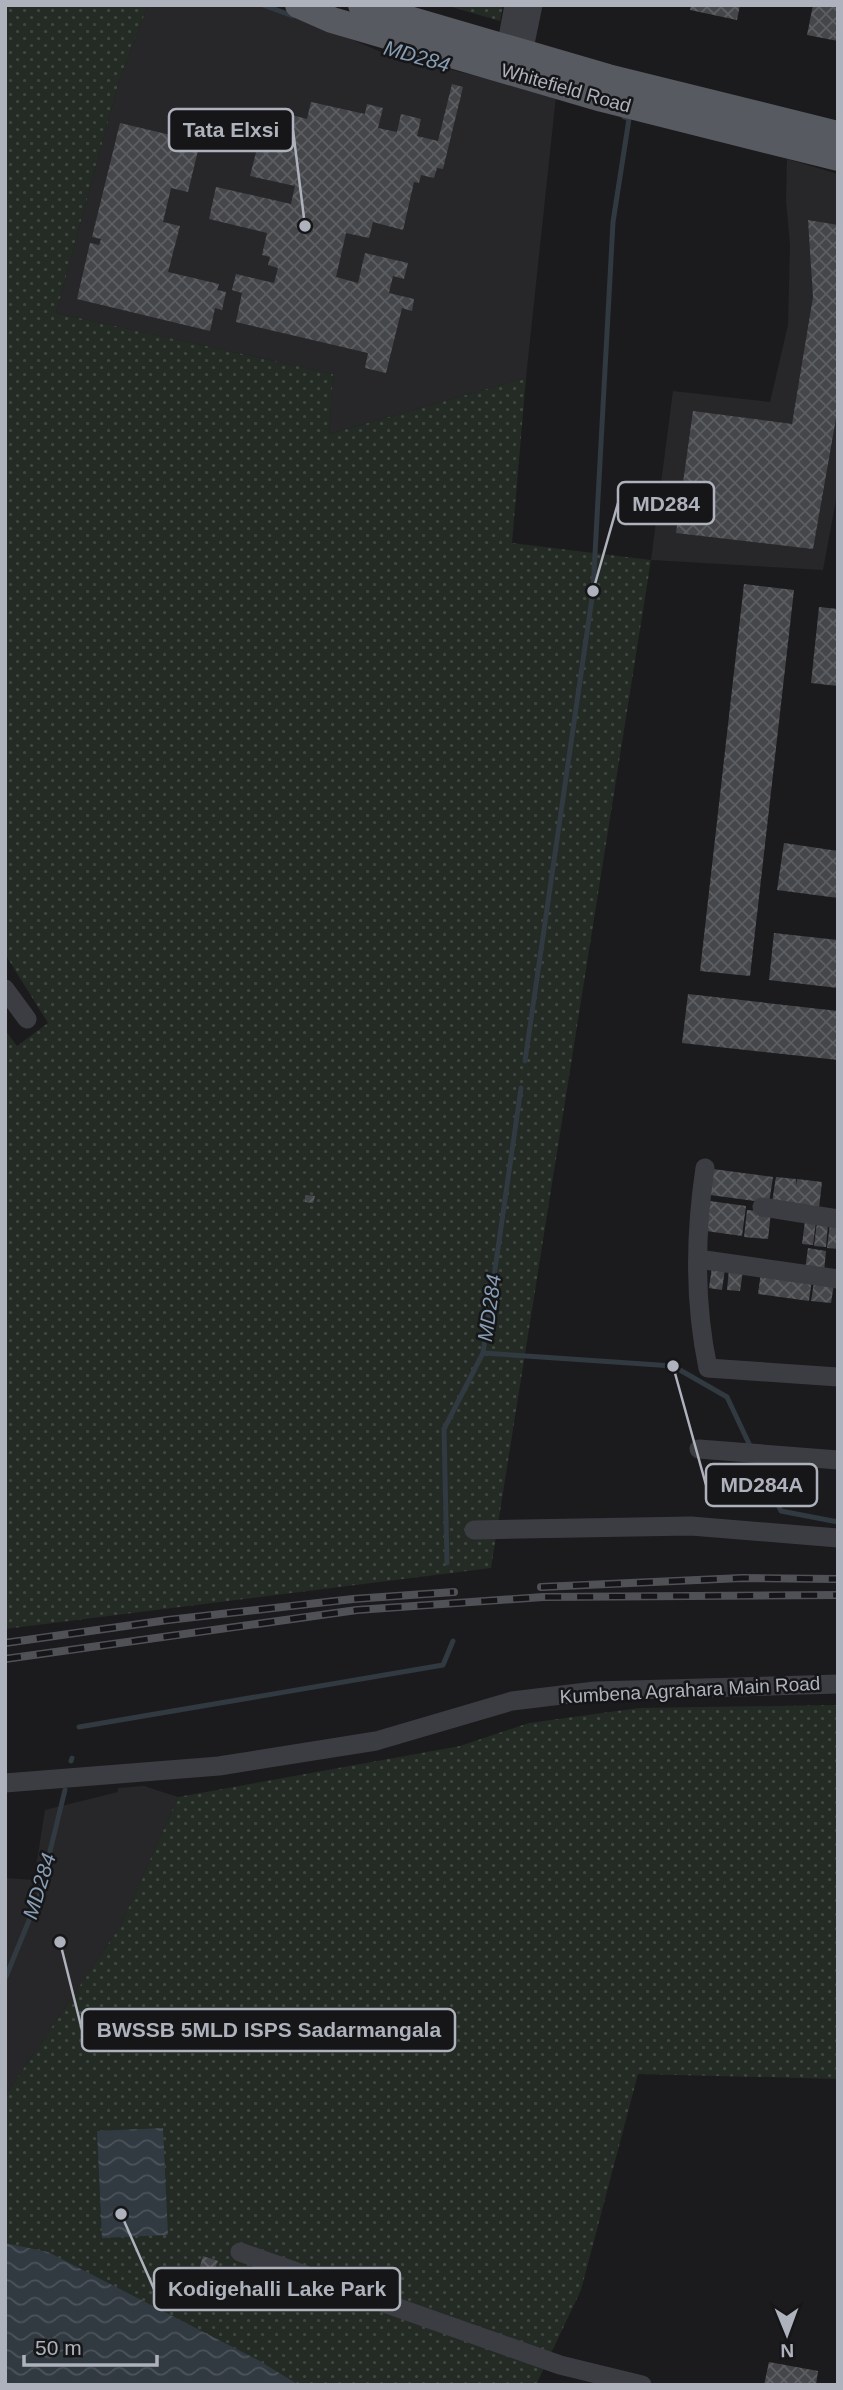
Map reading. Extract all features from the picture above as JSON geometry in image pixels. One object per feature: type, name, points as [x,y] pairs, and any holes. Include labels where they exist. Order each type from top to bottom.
[{"type":"main road","name":"Whitefield Road","points":[[298,5],[332,20],[601,99],[838,158]]},
{"type":"main road","name":"Whitefield Road","points":[[361,5],[608,77],[838,134]]},
{"type":"street","points":[[514,5],[514,50]]},
{"type":"street","points":[[514,50],[533,5]]},
{"type":"street","points":[[5,989],[27,1019]]},
{"type":"street","points":[[705,1168],[697,1220],[699,1327],[708,1368],[838,1377]]},
{"type":"street","points":[[762,1207],[838,1219]]},
{"type":"street","points":[[698,1259],[838,1279]]},
{"type":"street","points":[[699,1448],[838,1460]]},
{"type":"street","points":[[474,1530],[691,1526],[838,1538]]},
{"type":"street","name":"Kumbena Agrahara Main Road","points":[[5,1783],[232,1764],[376,1741],[512,1701],[581,1693],[838,1684]]},
{"type":"street","points":[[240,2252],[560,2365],[642,2385]]},
{"type":"shaded area","points":[[5,5],[148,5],[119,81],[56,313],[333,374],[329,434],[526,378],[512,543],[651,560],[491,1568],[5,1629],[5,1030],[17,1046],[48,1023],[5,954]]},
{"type":"shaded area","points":[[148,5],[272,5],[381,52],[556,96],[526,378],[329,434],[333,374],[56,313],[119,81]]},
{"type":"shaded area","points":[[445,5],[503,5],[500,21]]},
{"type":"shaded area","points":[[787,159],[838,174],[838,489],[823,570],[651,560],[673,391],[770,402],[788,325],[790,245],[786,200]]},
{"type":"shaded area","points":[[838,1705],[838,2079],[638,2074],[581,2290],[536,2385],[5,2385],[5,2096],[121,1925],[178,1797],[460,1746],[529,1723],[639,1708]]},
{"type":"shaded area","points":[[144,1786],[178,1797],[121,1925],[5,2096],[5,1878],[34,1880],[45,1810],[118,1792],[118,1788]]},
{"type":"water","points":[[163,2128],[168,2235],[102,2238],[97,2131]]},
{"type":"water","points":[[5,2243],[48,2252],[258,2360],[299,2385],[5,2385]]},
{"type":"building","points":[[691,5],[740,5],[737,20],[690,10]]},
{"type":"building","points":[[813,5],[838,5],[838,41],[807,35]]},
{"type":"building","points":[[452,84],[463,87],[443,169],[437,168],[434,178],[421,175],[419,183],[414,182],[403,230],[373,222],[369,238],[346,233],[336,277],[358,283],[365,253],[408,263],[404,279],[393,276],[389,293],[414,299],[412,311],[402,308],[386,373],[365,368],[368,353],[236,322],[242,293],[232,290],[236,274],[274,283],[278,268],[268,265],[270,257],[262,255],[267,233],[209,219],[216,187],[291,204],[295,186],[250,176],[267,109],[307,119],[311,102],[365,114],[367,104],[383,108],[378,128],[397,132],[401,114],[421,119],[417,136],[438,141]]},
{"type":"building","points":[[120,123],[200,142],[188,192],[171,188],[163,222],[180,226],[168,272],[219,284],[217,290],[226,292],[222,310],[215,308],[210,331],[77,299],[90,243],[99,245],[101,239],[92,237]]},
{"type":"building","points":[[808,220],[838,225],[838,407],[813,549],[676,533],[693,411],[792,424],[813,297]]},
{"type":"building","points":[[744,584],[794,590],[750,976],[700,971]]},
{"type":"building","points":[[819,607],[838,609],[838,686],[811,683]]},
{"type":"building","points":[[784,843],[838,851],[838,898],[777,890]]},
{"type":"building","points":[[774,933],[838,940],[838,988],[769,980]]},
{"type":"building","points":[[688,994],[838,1011],[838,1060],[682,1043]]},
{"type":"building","points":[[713,1169],[773,1177],[769,1203],[710,1195]]},
{"type":"building","points":[[776,1177],[796,1179],[796,1186],[797,1179],[822,1182],[819,1208],[772,1202]]},
{"type":"building","points":[[305,1195],[315,1196],[313,1203],[305,1202]]},
{"type":"building","points":[[710,1201],[746,1206],[742,1236],[706,1231]]},
{"type":"building","points":[[747,1210],[771,1212],[768,1239],[744,1237]]},
{"type":"building","points":[[805,1221],[816,1222],[813,1245],[802,1244]]},
{"type":"building","points":[[817,1222],[828,1224],[826,1247],[814,1246]]},
{"type":"building","points":[[830,1224],[838,1225],[838,1249],[827,1248]]},
{"type":"building","points":[[808,1248],[826,1251],[824,1272],[805,1270]]},
{"type":"building","points":[[712,1267],[725,1269],[722,1290],[709,1288]]},
{"type":"building","points":[[729,1269],[743,1271],[740,1291],[727,1290]]},
{"type":"building","points":[[761,1272],[812,1279],[809,1301],[758,1294]]},
{"type":"building","points":[[814,1282],[834,1284],[831,1303],[811,1301]]},
{"type":"building","points":[[203,2256],[218,2261],[210,2280],[197,2277]]},
{"type":"building","points":[[210,2280],[230,2289],[224,2303],[204,2295]]},
{"type":"building","points":[[769,2362],[818,2371],[816,2385],[764,2385]]},
{"type":"waterway","name":"MD284","points":[[263,5],[293,16]]},
{"type":"waterway","name":"MD284","points":[[525,1061],[593,591],[613,222],[629,119],[624,117]]},
{"type":"waterway","name":"MD284","points":[[447,1563],[444,1429],[483,1353],[521,1088]]},
{"type":"waterway","points":[[483,1353],[673,1366],[727,1397],[752,1450]]},
{"type":"waterway","points":[[756,1458],[781,1511],[838,1522]]},
{"type":"waterway","name":"MD284","points":[[79,1727],[443,1665],[453,1641]]},
{"type":"waterway","name":"MD284","points":[[5,1979],[39,1896],[65,1790]]},
{"type":"railway","points":[[541,1587],[742,1578],[838,1579]]},
{"type":"railway","points":[[5,1643],[168,1620],[353,1599],[454,1592]]},
{"type":"railway","points":[[5,1659],[357,1610],[543,1597],[838,1595]]},
{"type":"place","name":"Tata Elxsi","points":[[305,226]]},
{"type":"place","name":"MD284","points":[[593,591]]},
{"type":"place","name":"MD284A","points":[[673,1366]]},
{"type":"place","name":"BWSSB 5MLD ISPS Sadarmangala","points":[[60,1942]]},
{"type":"place","name":"Kodigehalli Lake Park","points":[[121,2214]]}]
